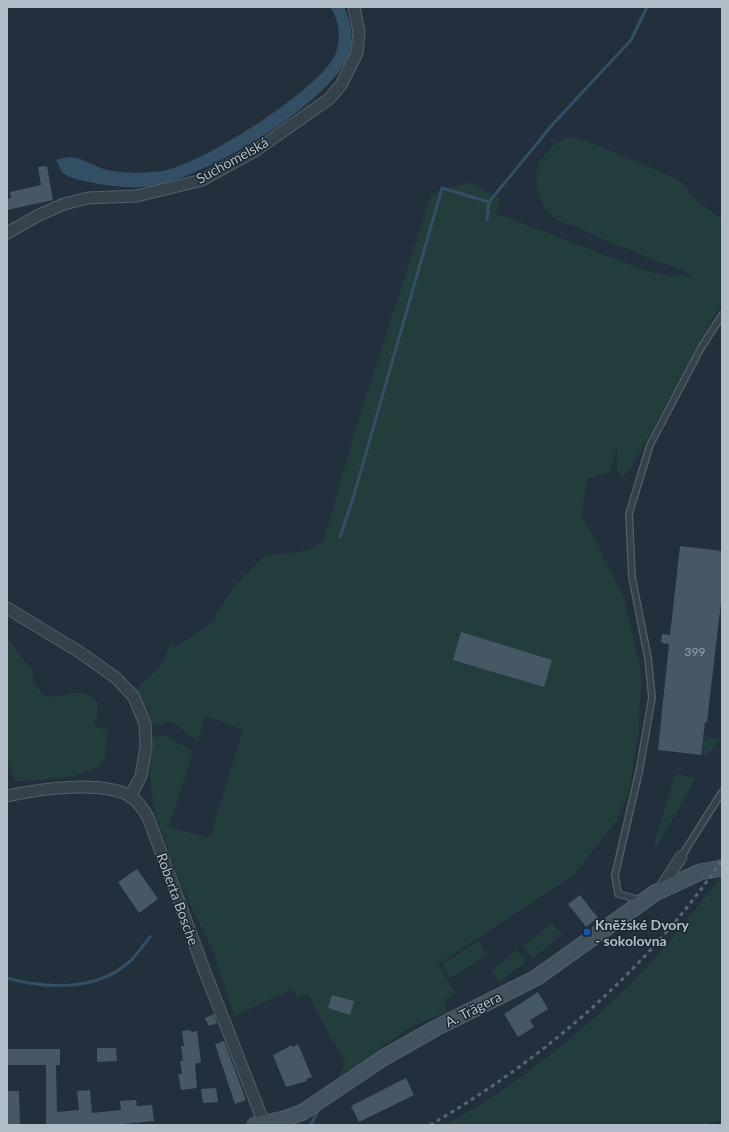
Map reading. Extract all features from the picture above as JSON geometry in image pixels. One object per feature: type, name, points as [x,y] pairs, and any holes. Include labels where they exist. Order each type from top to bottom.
[{"type":"street","name":"Suchomelská","points":[[7,233],[39,215],[64,204],[88,198],[137,196],[202,180],[255,151],[328,99],[341,85],[357,54],[359,32],[354,7]]},
{"type":"street","points":[[7,608],[81,653],[116,678],[134,697],[145,724],[146,746],[141,776],[130,797]]},
{"type":"street","name":"Roberta Bosche","points":[[7,796],[42,789],[108,789],[130,797],[141,805],[148,817],[260,1124]]},
{"type":"street","points":[[660,890],[681,857]]},
{"type":"street","name":"A. Trägera","points":[[260,1124],[303,1112],[383,1058],[436,1028],[536,978],[660,890],[700,872],[722,868]]},
{"type":"lane","points":[[644,901],[631,896],[618,894],[615,875],[640,772],[652,698],[648,658],[632,578],[629,514],[650,445],[701,348],[722,315]]},
{"type":"lane","points":[[681,857],[722,792]]},
{"type":"green space","points":[[566,137],[582,139],[678,179],[700,203],[722,219],[722,302],[631,468],[623,477],[618,474],[617,447],[609,473],[588,478],[581,514],[624,598],[642,675],[638,736],[629,792],[616,821],[574,877],[571,877],[438,964],[455,993],[444,1001],[447,1012],[412,1026],[338,1077],[345,1063],[308,995],[297,998],[293,989],[234,1016],[213,951],[180,883],[155,813],[150,781],[151,737],[168,736],[193,752],[169,827],[210,838],[243,730],[206,716],[197,741],[173,722],[153,725],[143,699],[136,689],[158,669],[171,644],[176,647],[211,623],[233,588],[265,555],[305,551],[319,545],[324,540],[355,431],[431,195],[468,182],[501,199],[495,213],[649,272],[673,276],[693,277],[682,270],[607,241],[561,221],[550,214],[544,206],[538,192],[536,182],[537,171],[542,159],[550,149]]},
{"type":"green space","points":[[7,637],[32,671],[35,684],[44,696],[52,697],[71,693],[84,693],[98,702],[98,714],[94,724],[96,727],[107,730],[108,736],[104,759],[95,768],[86,772],[62,778],[15,782],[7,760]]},
{"type":"green space","points":[[703,736],[719,739],[708,755],[701,755]]},
{"type":"green space","points":[[677,774],[696,778],[656,848],[654,845],[674,777]]},
{"type":"green space","points":[[722,875],[722,1121],[698,1125],[446,1125],[475,1108],[531,1069],[610,1004],[658,955]]},
{"type":"green space","points":[[552,923],[562,934],[533,958],[523,946]]},
{"type":"green space","points":[[479,941],[487,955],[451,978],[442,964]]},
{"type":"green space","points":[[517,950],[526,962],[499,982],[491,970]]},
{"type":"water","points":[[330,7],[344,7],[350,25],[352,38],[348,57],[335,77],[314,98],[257,140],[226,158],[195,172],[166,183],[143,187],[98,184],[71,177],[63,173],[61,170],[56,160],[71,157],[80,159],[103,169],[121,172],[135,173],[162,171],[180,166],[203,155],[255,125],[281,108],[303,90],[322,73],[333,59],[338,46],[339,32],[336,18]]},
{"type":"building","points":[[47,166],[53,200],[7,210],[7,199],[11,198],[10,192],[41,185],[38,167]]},
{"type":"building","points":[[680,546],[722,551],[722,594],[707,722],[705,722],[701,755],[658,750],[669,644],[661,643],[662,634],[670,635]]},
{"type":"building","points":[[461,632],[552,660],[544,687],[453,660]]},
{"type":"building","points":[[137,869],[158,899],[139,913],[118,882]]},
{"type":"building","points":[[580,895],[598,918],[586,927],[568,904]]},
{"type":"building","points":[[538,992],[548,1009],[530,1020],[534,1027],[518,1037],[504,1014]]},
{"type":"building","points":[[332,995],[354,1001],[350,1015],[328,1008]]},
{"type":"building","points":[[214,1014],[217,1023],[209,1026],[205,1018]]},
{"type":"building","points":[[191,1030],[191,1032],[197,1031],[201,1062],[195,1064],[197,1088],[181,1090],[178,1074],[182,1074],[180,1061],[183,1061],[181,1046],[184,1046],[182,1031]]},
{"type":"building","points":[[224,1041],[246,1100],[235,1104],[215,1044]]},
{"type":"building","points":[[298,1044],[312,1077],[306,1079],[307,1081],[286,1087],[273,1055],[292,1045],[293,1047]]},
{"type":"building","points":[[97,1048],[116,1048],[117,1061],[97,1062]]},
{"type":"building","points":[[7,1049],[60,1049],[60,1065],[56,1065],[57,1112],[79,1110],[77,1091],[90,1090],[92,1113],[121,1110],[120,1101],[136,1100],[137,1106],[152,1105],[154,1121],[115,1125],[46,1125],[46,1065],[7,1065]]},
{"type":"building","points":[[406,1078],[414,1095],[359,1122],[351,1106]]},
{"type":"building","points":[[216,1088],[218,1102],[203,1103],[201,1089]]},
{"type":"building","points":[[7,1091],[19,1091],[20,1125],[7,1125]]},
{"type":"waterway","points":[[340,537],[354,495],[442,188],[489,202],[552,125],[631,40],[647,7]]},
{"type":"waterway","points":[[487,220],[489,202]]},
{"type":"waterway","points":[[7,978],[22,982],[54,985],[86,983],[101,979],[128,963],[150,937]]},
{"type":"waterway","points":[[311,1124],[317,1113]]},
{"type":"railway","points":[[430,1125],[513,1071],[553,1041],[591,1009],[627,975],[661,939],[693,900],[722,860]]},
{"type":"place","name":"Kněžské Dvory - sokolovna","points":[[587,932]]}]
